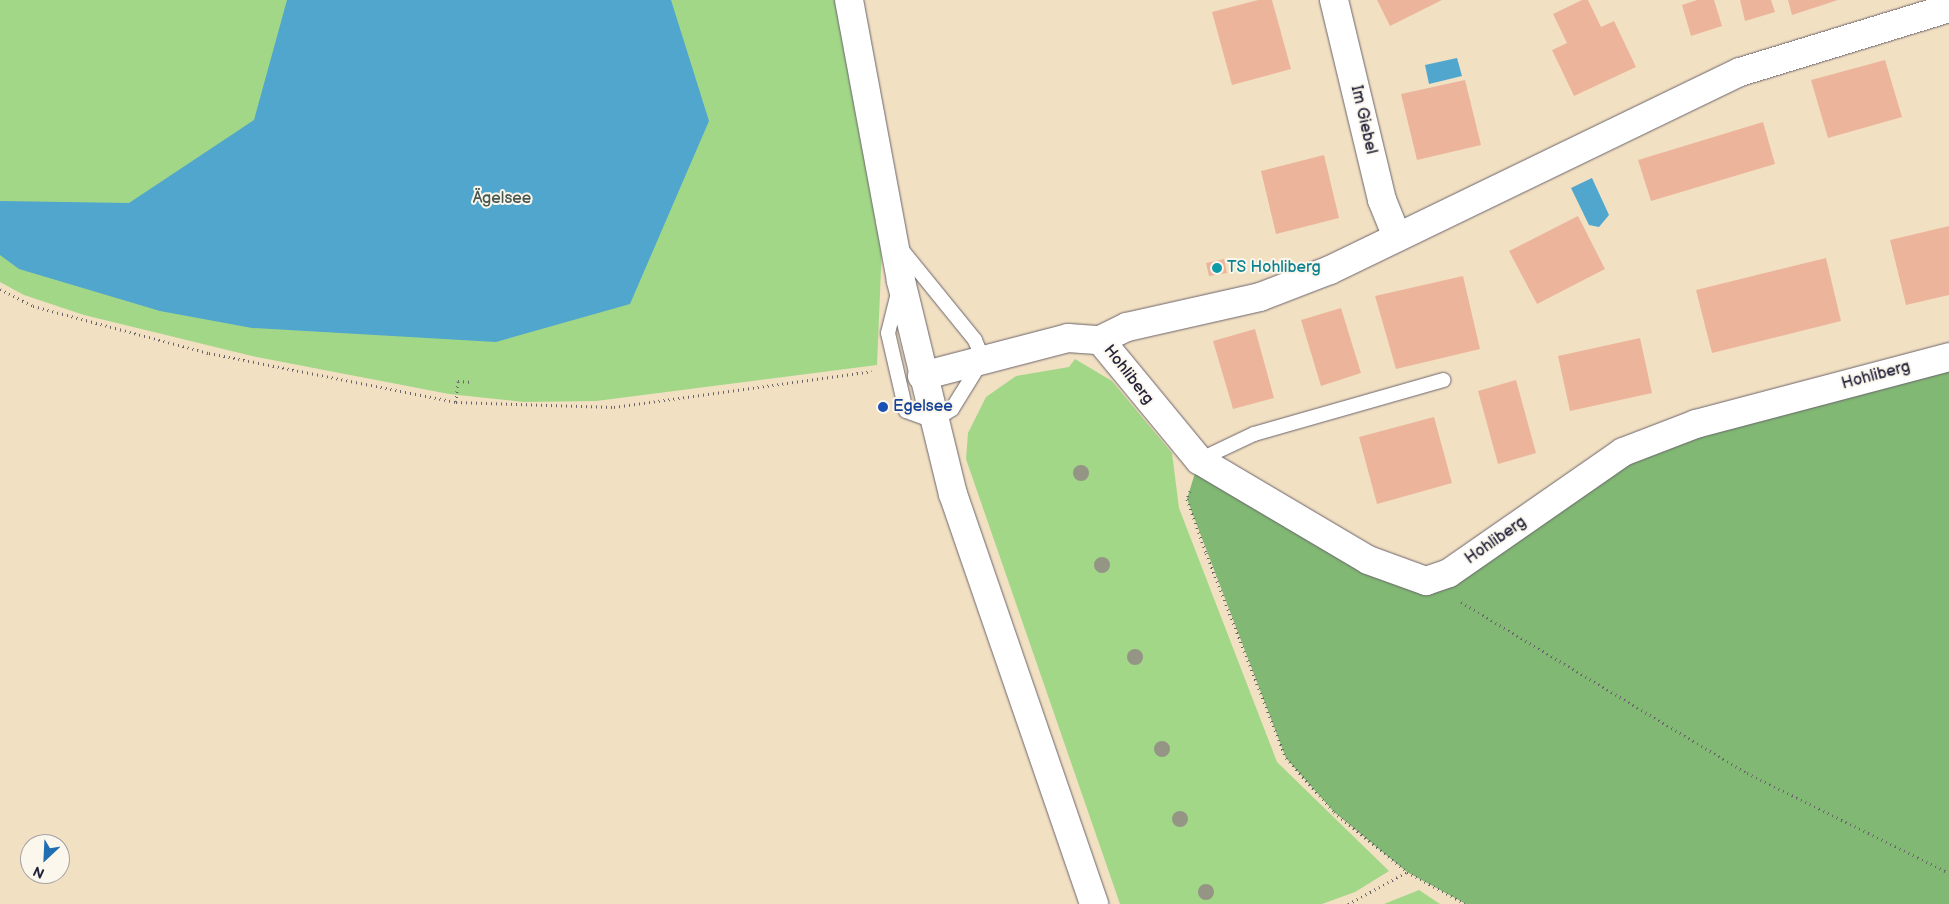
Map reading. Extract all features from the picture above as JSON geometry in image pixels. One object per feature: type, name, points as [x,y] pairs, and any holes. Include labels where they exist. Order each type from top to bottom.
[{"type":"street","points":[[849,0],[902,281],[910,375],[933,421],[994,622],[1094,904]]},
{"type":"street","name":"Im Giebel","points":[[1334,0],[1382,200],[1397,237]]},
{"type":"street","name":"Hohliberg","points":[[910,375],[983,360],[1068,338],[1100,340],[1127,327],[1260,297],[1397,237],[1740,72],[1949,8]]},
{"type":"street","name":"Hohliberg","points":[[1100,340],[1199,460],[1368,560],[1426,582],[1449,573],[1623,452],[1696,424],[1949,357]]},
{"type":"lane","points":[[894,241],[975,340],[983,360],[952,409],[933,421]]},
{"type":"lane","points":[[1199,460],[1254,434],[1443,380]]},
{"type":"path","points":[[0,290],[33,306],[209,353],[456,402],[614,407],[870,371],[910,375]]},
{"type":"path","points":[[456,402],[458,380],[472,382]]},
{"type":"path","points":[[1199,460],[1187,499],[1286,758],[1334,812],[1407,872],[1466,904]]},
{"type":"path","points":[[1426,582],[1747,772],[1949,873]]},
{"type":"path","points":[[1348,904],[1407,872]]},
{"type":"green space","name":"Ägelsee","points":[[0,0],[835,0],[882,246],[877,365],[596,401],[524,402],[449,394],[252,356],[84,315],[24,295],[0,282]]},
{"type":"green space","points":[[1949,357],[1949,904],[1466,904],[1407,872],[1334,812],[1286,758],[1187,499],[1199,460],[1426,581],[1623,452]]},
{"type":"green space","points":[[1075,359],[1112,381],[1172,453],[1179,508],[1277,762],[1389,871],[1355,892],[1322,904],[1120,904],[966,459],[968,433],[986,397],[1016,376],[1069,367]]},
{"type":"green space","points":[[1419,890],[1440,904],[1384,904]]},
{"type":"water","name":"Ägelsee","points":[[287,0],[671,0],[709,121],[630,304],[496,342],[252,328],[160,311],[19,269],[0,255],[0,201],[129,203],[254,120]]},
{"type":"water","points":[[1457,58],[1462,76],[1429,84],[1425,65]]},
{"type":"water","points":[[1592,178],[1609,215],[1599,227],[1589,225],[1571,188]]},
{"type":"building","points":[[1258,0],[1272,0],[1291,69],[1232,85],[1212,12]]},
{"type":"building","points":[[1377,0],[1442,0],[1390,26]]},
{"type":"building","points":[[1582,0],[1588,0],[1601,27],[1614,21],[1636,67],[1574,96],[1552,50],[1567,43],[1553,14]]},
{"type":"building","points":[[1697,0],[1714,0],[1722,26],[1691,36],[1682,5]]},
{"type":"building","points":[[1740,0],[1771,0],[1775,12],[1745,21]]},
{"type":"building","points":[[1788,0],[1838,0],[1792,15]]},
{"type":"building","points":[[1885,60],[1902,117],[1828,138],[1811,80]]},
{"type":"building","points":[[1465,80],[1481,145],[1417,160],[1401,94]]},
{"type":"building","points":[[1763,122],[1775,164],[1651,201],[1638,160]]},
{"type":"building","points":[[1324,155],[1339,218],[1276,234],[1261,171]]},
{"type":"building","points":[[1578,216],[1605,269],[1537,304],[1509,251]]},
{"type":"building","points":[[1949,226],[1949,295],[1906,305],[1890,240]]},
{"type":"building","points":[[1826,258],[1841,321],[1712,353],[1696,290]]},
{"type":"building","name":"TS Hohliberg","points":[[1224,259],[1227,273],[1209,276],[1206,263]]},
{"type":"building","points":[[1463,276],[1480,349],[1396,369],[1375,296]]},
{"type":"building","points":[[1341,308],[1361,373],[1321,386],[1301,320]]},
{"type":"building","points":[[1255,329],[1274,398],[1233,409],[1213,341]]},
{"type":"building","points":[[1640,338],[1652,393],[1570,411],[1558,356]]},
{"type":"building","points":[[1516,380],[1536,453],[1498,464],[1478,391]]},
{"type":"building","points":[[1434,417],[1452,483],[1377,504],[1359,437]]},
{"type":"place","name":"TS Hohliberg","points":[[1217,268]]},
{"type":"place","name":"Egelsee","points":[[883,407]]}]
